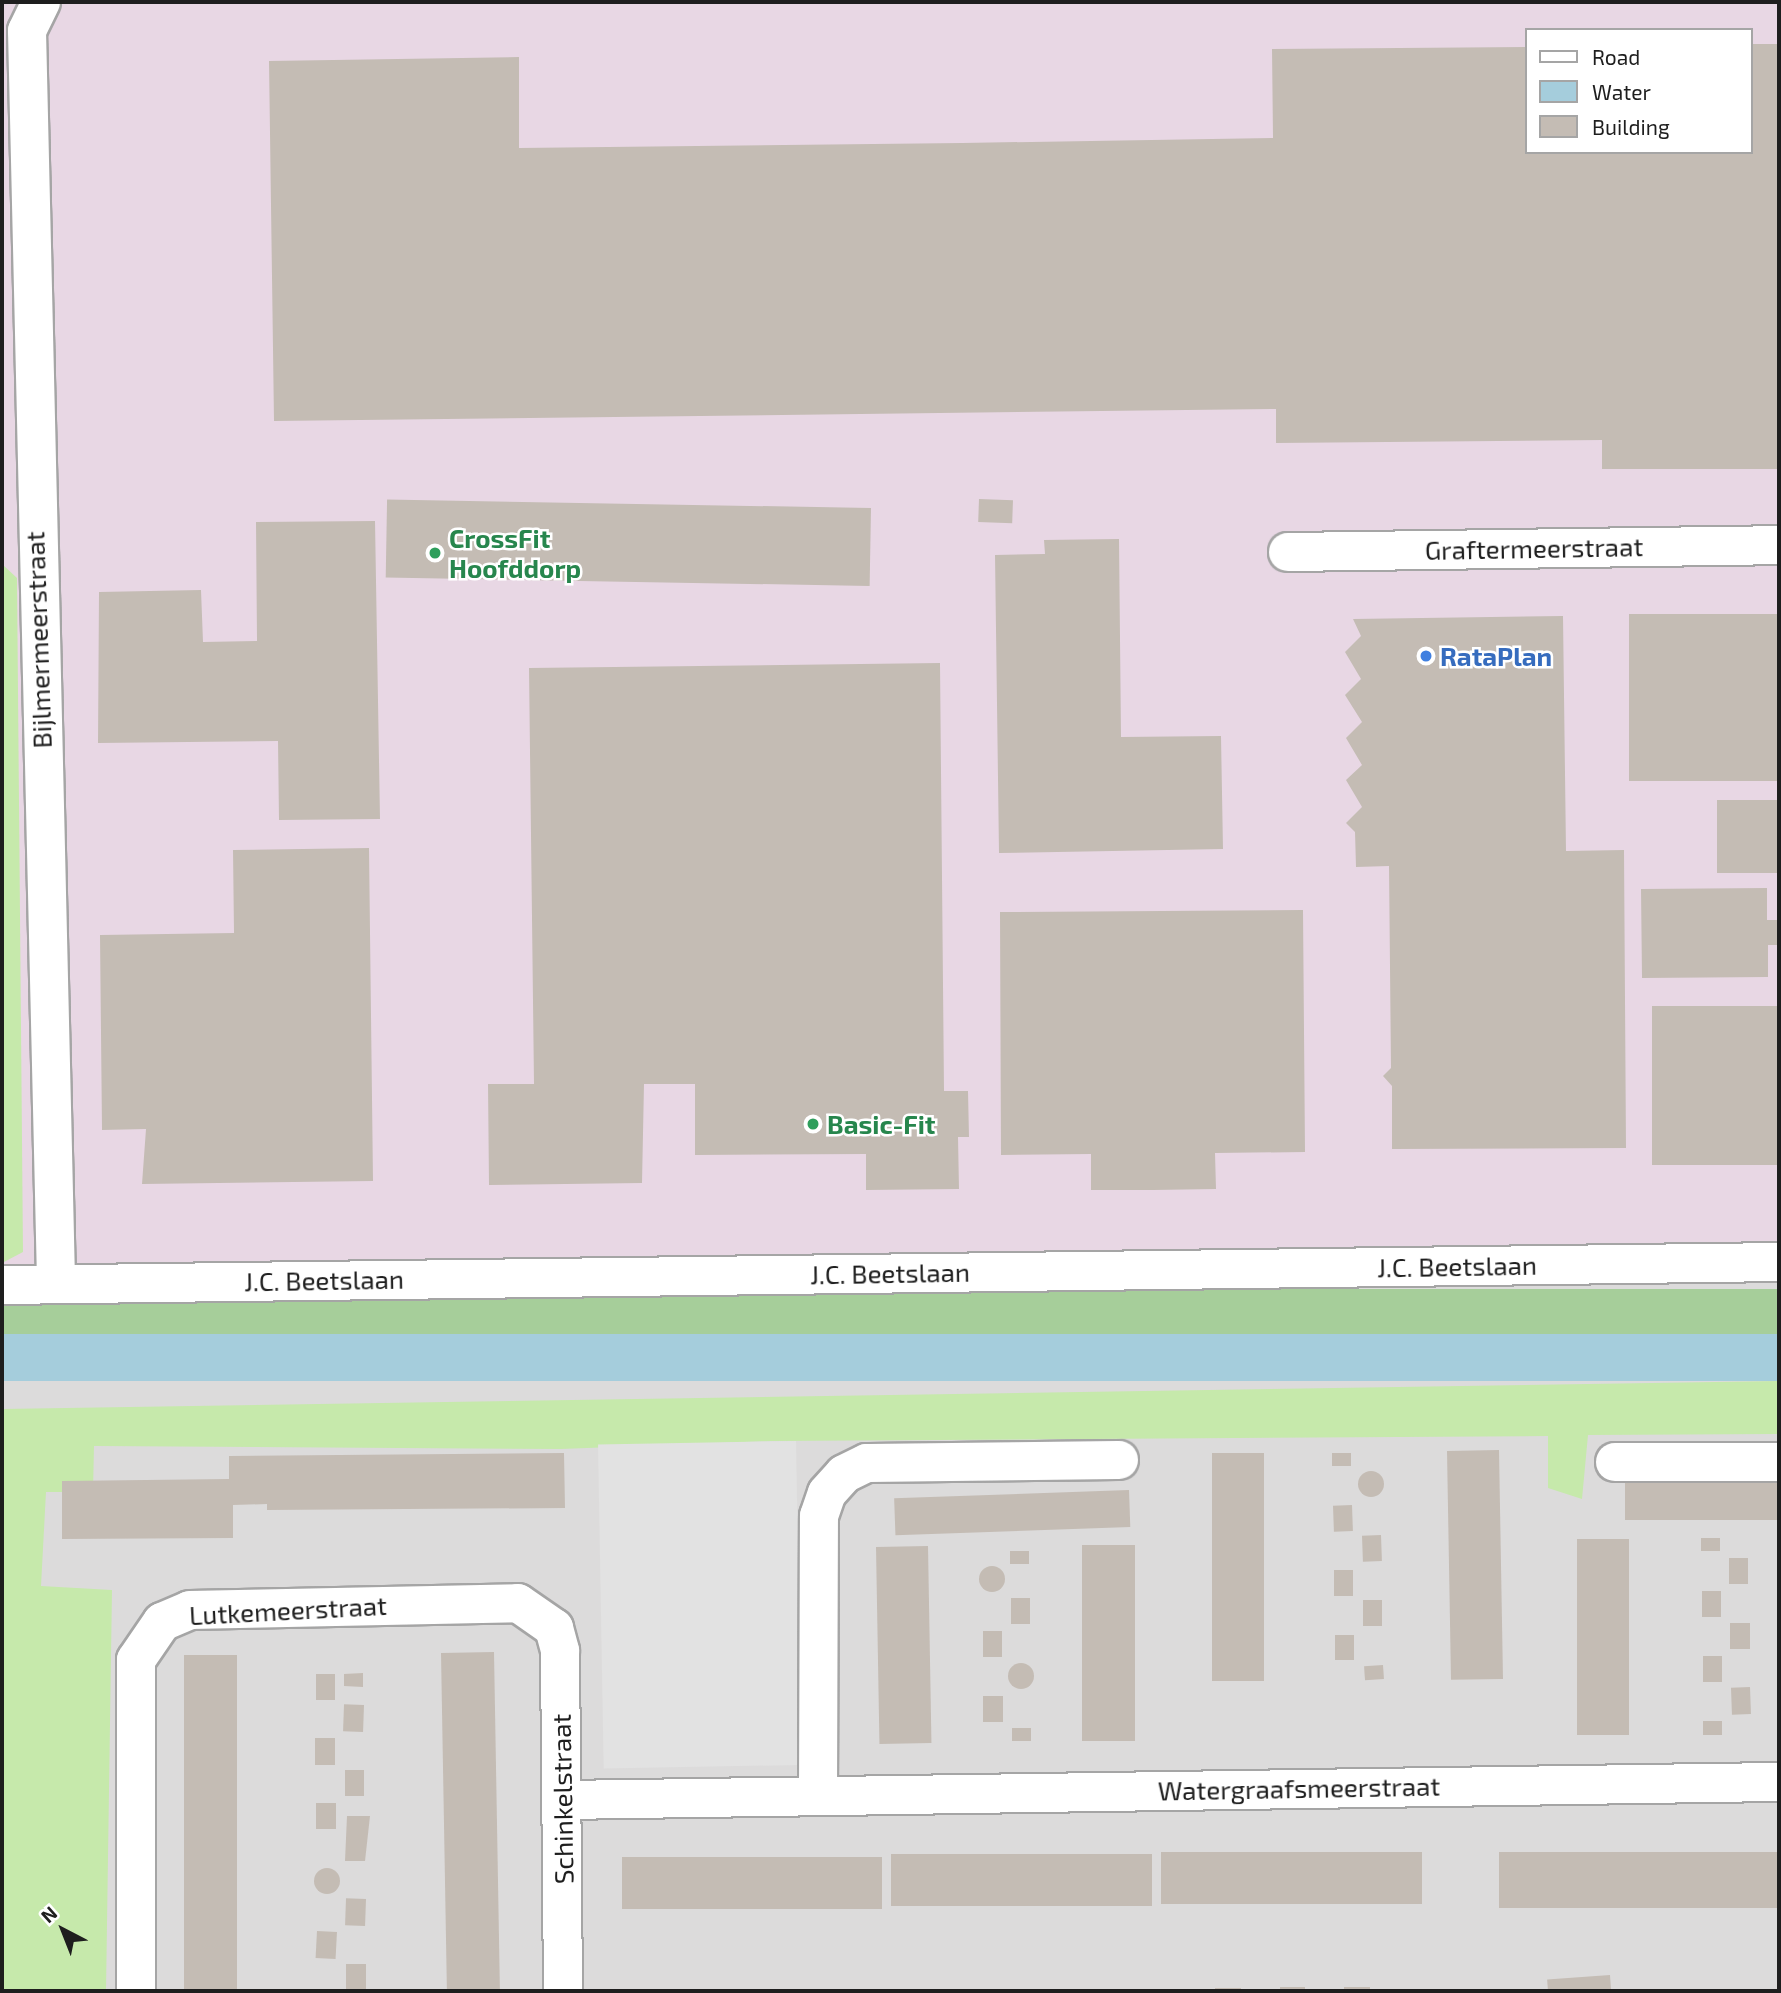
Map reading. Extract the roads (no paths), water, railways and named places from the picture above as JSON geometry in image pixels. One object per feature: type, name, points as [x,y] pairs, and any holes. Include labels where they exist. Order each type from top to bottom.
[{"type":"street","name":"Bijlmermeerstraat","points":[[41,2],[27,31],[56,1284]]},
{"type":"street","name":"Graftermeerstraat","points":[[1288,552],[1779,544]]},
{"type":"street","name":"J.C. Beetslaan","points":[[2,1285],[1779,1262]]},
{"type":"street","points":[[818,1793],[819,1516],[835,1484],[867,1464],[1119,1460]]},
{"type":"street","points":[[1615,1462],[1779,1462]]},
{"type":"street","name":"Lutkemeerstraat","points":[[136,1991],[136,1660],[162,1622],[190,1609],[518,1603],[540,1613]]},
{"type":"street","name":"Schinkelstraat","points":[[540,1613],[554,1628],[560,1651],[564,1800],[563,1991]]},
{"type":"street","name":"Watergraafsmeerstraat","points":[[564,1800],[818,1793],[1779,1782]]},
{"type":"water","points":[[2,1334],[1779,1334],[1779,1381],[2,1381]]},
{"type":"place","name":"CrossFit Hoofddorp","points":[[435,553]]},
{"type":"place","name":"RataPlan","points":[[1426,656]]},
{"type":"place","name":"Basic-Fit","points":[[813,1124]]}]
